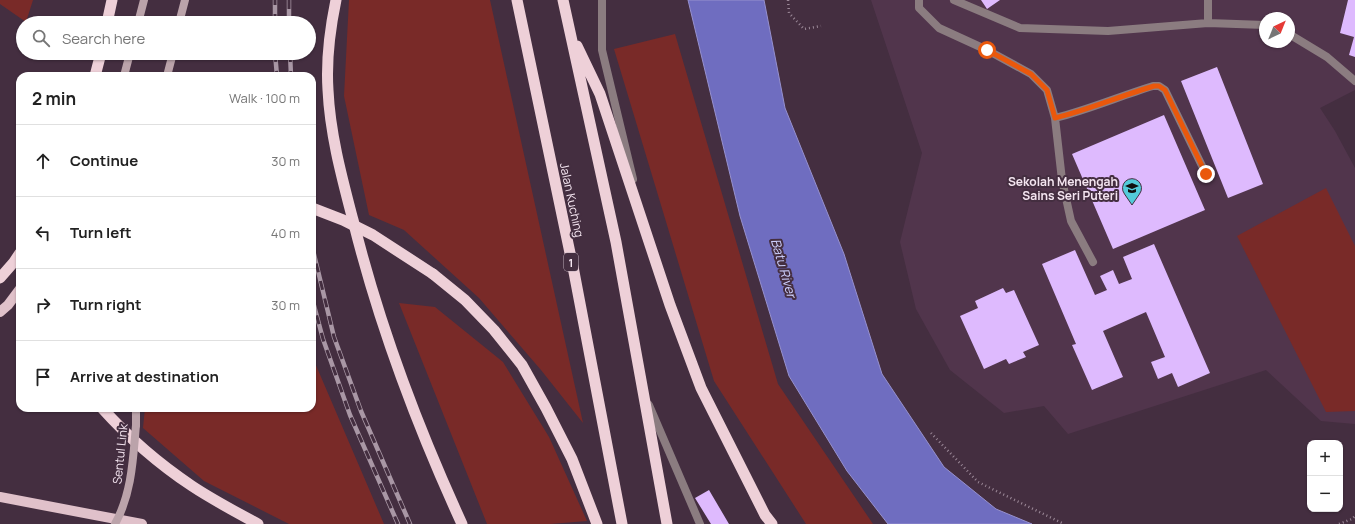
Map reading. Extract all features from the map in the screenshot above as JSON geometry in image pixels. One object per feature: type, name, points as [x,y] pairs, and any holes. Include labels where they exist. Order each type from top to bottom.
[{"type":"highway","points":[[109,16],[112,0]]},
{"type":"highway","points":[[336,0],[330,33],[328,90],[333,134],[341,174],[362,258],[390,346],[422,434],[462,524]]},
{"type":"highway","name":"Jalan Kuching","points":[[517,0],[574,272],[622,524]]},
{"type":"highway","points":[[563,0],[616,242],[667,524]]},
{"type":"highway","points":[[570,32],[600,94],[670,306],[701,388],[765,515],[772,524]]},
{"type":"highway","points":[[96,72],[98,60]]},
{"type":"highway","points":[[316,210],[343,220],[374,235],[433,274],[465,300],[494,330],[522,365],[546,408],[572,460],[597,524]]},
{"type":"highway","points":[[0,278],[16,259]]},
{"type":"highway","points":[[106,412],[119,427],[154,457],[192,486],[258,524]]},
{"type":"main road","points":[[140,16],[144,0]]},
{"type":"main road","points":[[181,16],[185,0]]},
{"type":"main road","points":[[125,72],[128,60]]},
{"type":"main road","points":[[168,72],[171,60]]},
{"type":"main road","points":[[0,312],[8,305],[16,294]]},
{"type":"main road","name":"Sentul Link","points":[[115,524],[121,513],[133,467],[136,412]]},
{"type":"main road","points":[[0,497],[142,524]]},
{"type":"lane","points":[[602,0],[602,50],[645,228]]},
{"type":"lane","points":[[919,0],[919,8],[939,28],[987,50],[1031,74],[1047,90],[1055,118],[1062,180],[1071,221],[1093,262]]},
{"type":"lane","points":[[954,0],[1020,28],[1108,31],[1208,23],[1259,25]]},
{"type":"lane","points":[[1208,0],[1208,23]]},
{"type":"lane","points":[[1295,38],[1327,57],[1355,81]]},
{"type":"lane","points":[[1055,118],[1081,112],[1120,97],[1154,86],[1159,86],[1165,90],[1206,174]]},
{"type":"lane","points":[[644,393],[700,524]]},
{"type":"path","points":[[788,0],[789,13],[804,29],[821,26]]},
{"type":"path","points":[[931,432],[978,482],[1064,524]]},
{"type":"path","points":[[1339,524],[1352,519],[1355,516]]},
{"type":"shaded area","points":[[0,0],[33,0],[28,16],[17,16],[0,4]]},
{"type":"shaded area","points":[[349,0],[490,0],[583,423],[541,370],[479,298],[404,230],[369,215],[344,96]]},
{"type":"shaded area","name":"Sekolah Menengah Sains Seri Puteri","points":[[871,0],[1355,0],[1355,90],[1320,108],[1335,131],[1355,168],[1355,424],[1321,421],[1266,370],[1068,434],[1044,406],[1004,413],[950,370],[916,309],[900,242],[922,153]]},
{"type":"shaded area","points":[[675,34],[778,384],[873,524],[806,524],[714,381],[614,49]]},
{"type":"shaded area","points":[[1326,188],[1355,246],[1355,411],[1326,412],[1237,236]]},
{"type":"shaded area","points":[[399,303],[435,307],[503,362],[549,437],[587,521],[550,524],[487,524]]},
{"type":"shaded area","points":[[316,365],[384,524],[289,524],[204,481],[143,428],[145,412],[316,412]]},
{"type":"water","name":"Batu River","points":[[688,0],[764,0],[785,108],[844,254],[882,374],[944,467],[996,509],[1032,524],[888,524],[847,471],[789,376],[740,216]]},
{"type":"building","points":[[981,0],[1000,0],[987,9]]},
{"type":"building","points":[[1348,0],[1355,0],[1355,57],[1349,55],[1354,37],[1340,33]]},
{"type":"building","points":[[1217,67],[1263,184],[1228,198],[1181,81]]},
{"type":"building","points":[[1164,115],[1205,210],[1113,249],[1072,154]]},
{"type":"building","points":[[1154,244],[1210,373],[1178,387],[1172,373],[1158,379],[1151,362],[1165,357],[1146,312],[1103,331],[1123,377],[1092,390],[1072,345],[1076,344],[1042,264],[1075,250],[1095,295],[1107,290],[1100,276],[1113,270],[1119,284],[1132,279],[1123,257]]},
{"type":"building","points":[[1003,288],[1006,293],[1014,290],[1039,345],[1023,352],[1026,357],[1009,364],[1006,359],[984,369],[960,316],[978,308],[975,301]]},
{"type":"building","points":[[709,490],[729,524],[711,524],[695,498]]},
{"type":"railway","points":[[275,0],[275,16]]},
{"type":"railway","points":[[289,0],[289,16]]},
{"type":"railway","points":[[276,60],[277,72]]},
{"type":"railway","points":[[290,60],[291,72]]},
{"type":"railway","points":[[316,263],[334,337],[361,411],[410,524]]},
{"type":"railway","points":[[316,313],[323,339],[350,415],[398,524]]},
{"type":"place","name":"Sekolah Menengah Sains Seri Puteri","points":[[1132,205]]},
{"type":"route","points":[[987,50],[1031,74],[1047,90],[1055,118],[1081,112],[1120,97],[1154,86],[1159,86],[1165,90],[1206,174]]}]
